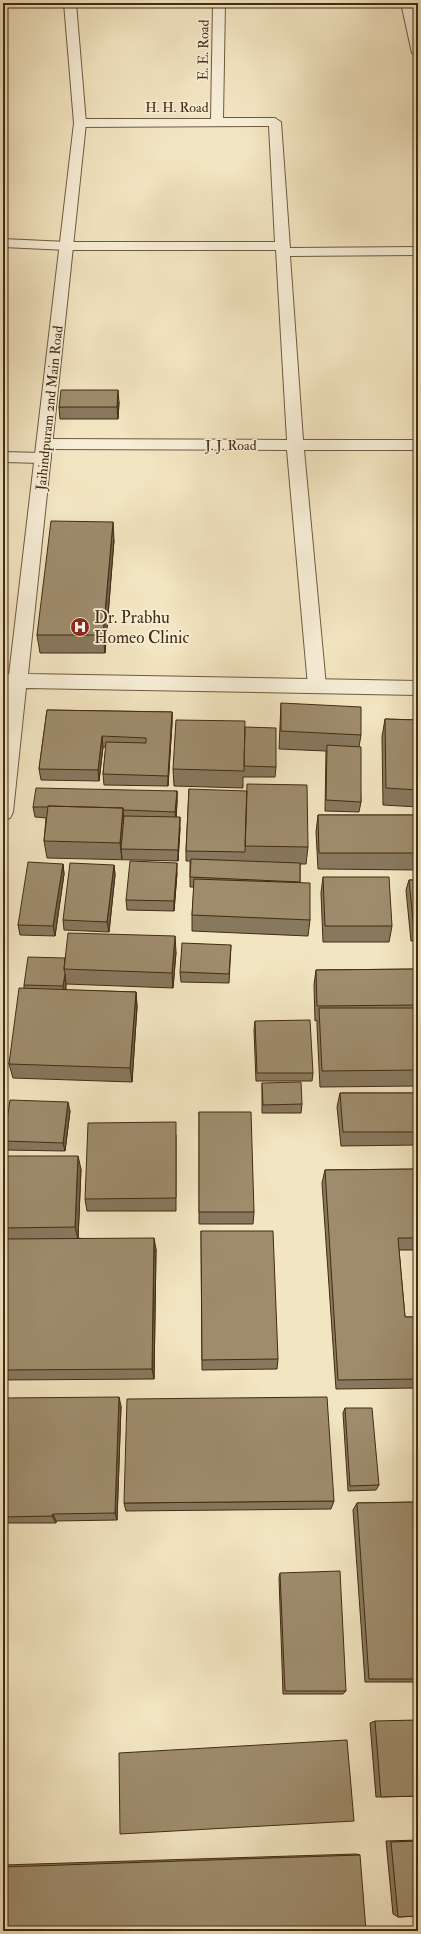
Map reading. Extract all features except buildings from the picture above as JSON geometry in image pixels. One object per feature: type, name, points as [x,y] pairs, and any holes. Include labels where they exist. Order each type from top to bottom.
[{"type":"street","name":"Jaihindpuram 2nd Main Road","points":[[3,812],[11,681],[44,451],[80,123],[70,3]]},
{"type":"street","name":"E. E. Road","points":[[217,122],[219,3]]},
{"type":"street","points":[[407,3],[418,53]]},
{"type":"street","name":"H. H. Road","points":[[80,123],[275,122],[283,249]]},
{"type":"street","points":[[3,243],[66,246],[418,251]]},
{"type":"street","points":[[283,249],[295,445],[317,686]]},
{"type":"street","name":"J. J. Road","points":[[3,457],[44,451],[295,445],[418,445]]},
{"type":"street","points":[[11,681],[418,688]]},
{"type":"place","name":"Dr. Prabhu Homeo Clinic","points":[[80,627]]}]
